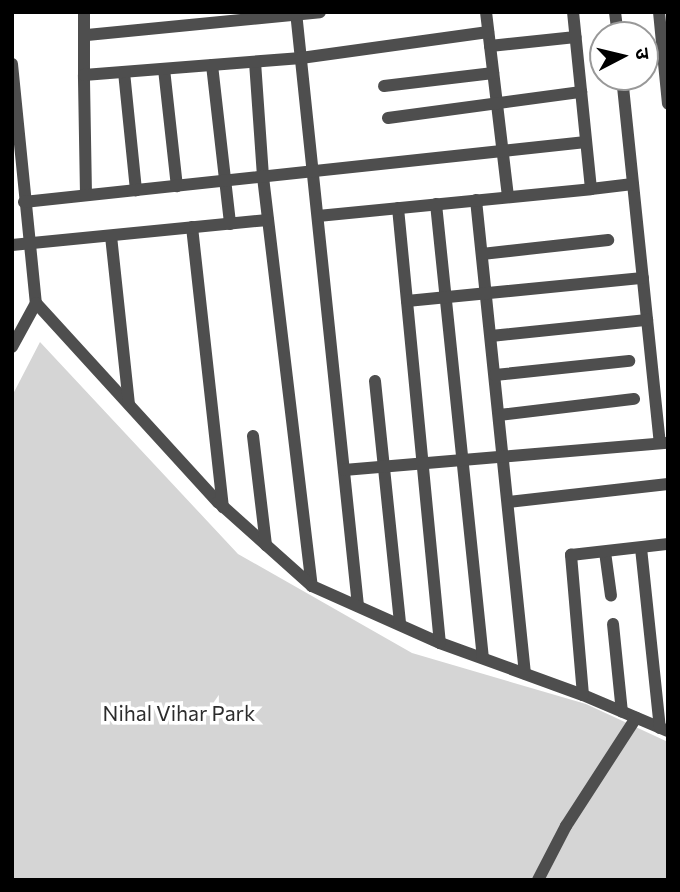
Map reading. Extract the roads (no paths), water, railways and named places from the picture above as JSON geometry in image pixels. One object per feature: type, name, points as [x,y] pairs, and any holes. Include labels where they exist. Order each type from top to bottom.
[{"type":"street","points":[[84,12],[87,35],[84,75],[86,195]]},
{"type":"street","points":[[87,35],[320,12]]},
{"type":"street","points":[[486,12],[508,197]]},
{"type":"street","points":[[573,12],[591,189]]},
{"type":"street","points":[[659,12],[668,104]]},
{"type":"street","points":[[297,14],[358,606]]},
{"type":"street","points":[[84,75],[301,58],[489,39],[576,37]]},
{"type":"street","points":[[255,62],[263,177],[312,586]]},
{"type":"street","points":[[12,64],[16,152],[36,303],[12,347]]},
{"type":"street","points":[[212,65],[230,224]]},
{"type":"street","points":[[164,69],[177,186]]},
{"type":"street","points":[[124,72],[136,190]]},
{"type":"street","points":[[384,86],[493,73]]},
{"type":"street","points":[[344,470],[664,443],[647,320],[623,91]]},
{"type":"street","points":[[388,118],[497,101],[581,92]]},
{"type":"street","points":[[24,202],[586,142]]},
{"type":"street","points":[[318,216],[633,184]]},
{"type":"street","points":[[476,200],[525,673]]},
{"type":"street","points":[[436,204],[483,658]]},
{"type":"street","points":[[398,208],[440,643]]},
{"type":"street","points":[[12,246],[268,220]]},
{"type":"street","points":[[192,228],[223,507]]},
{"type":"street","points":[[111,236],[129,404]]},
{"type":"street","points":[[482,254],[608,240]]},
{"type":"street","points":[[407,301],[486,296],[643,278]]},
{"type":"street","points":[[36,303],[223,507],[312,586],[440,643],[583,695],[664,730]]},
{"type":"street","points":[[491,336],[647,320]]},
{"type":"street","points":[[495,375],[629,361]]},
{"type":"street","points":[[375,381],[400,625]]},
{"type":"street","points":[[499,415],[634,399]]},
{"type":"street","points":[[253,436],[266,545]]},
{"type":"street","points":[[508,502],[668,484]]},
{"type":"street","points":[[583,695],[572,555],[668,544]]},
{"type":"street","points":[[641,548],[664,730]]},
{"type":"street","points":[[605,552],[611,596]]},
{"type":"street","points":[[613,624],[622,712]]},
{"type":"street","points":[[538,880],[566,826],[636,718]]},
{"type":"park label","name":"Nihal Vihar Park","points":[[179,713]]}]
